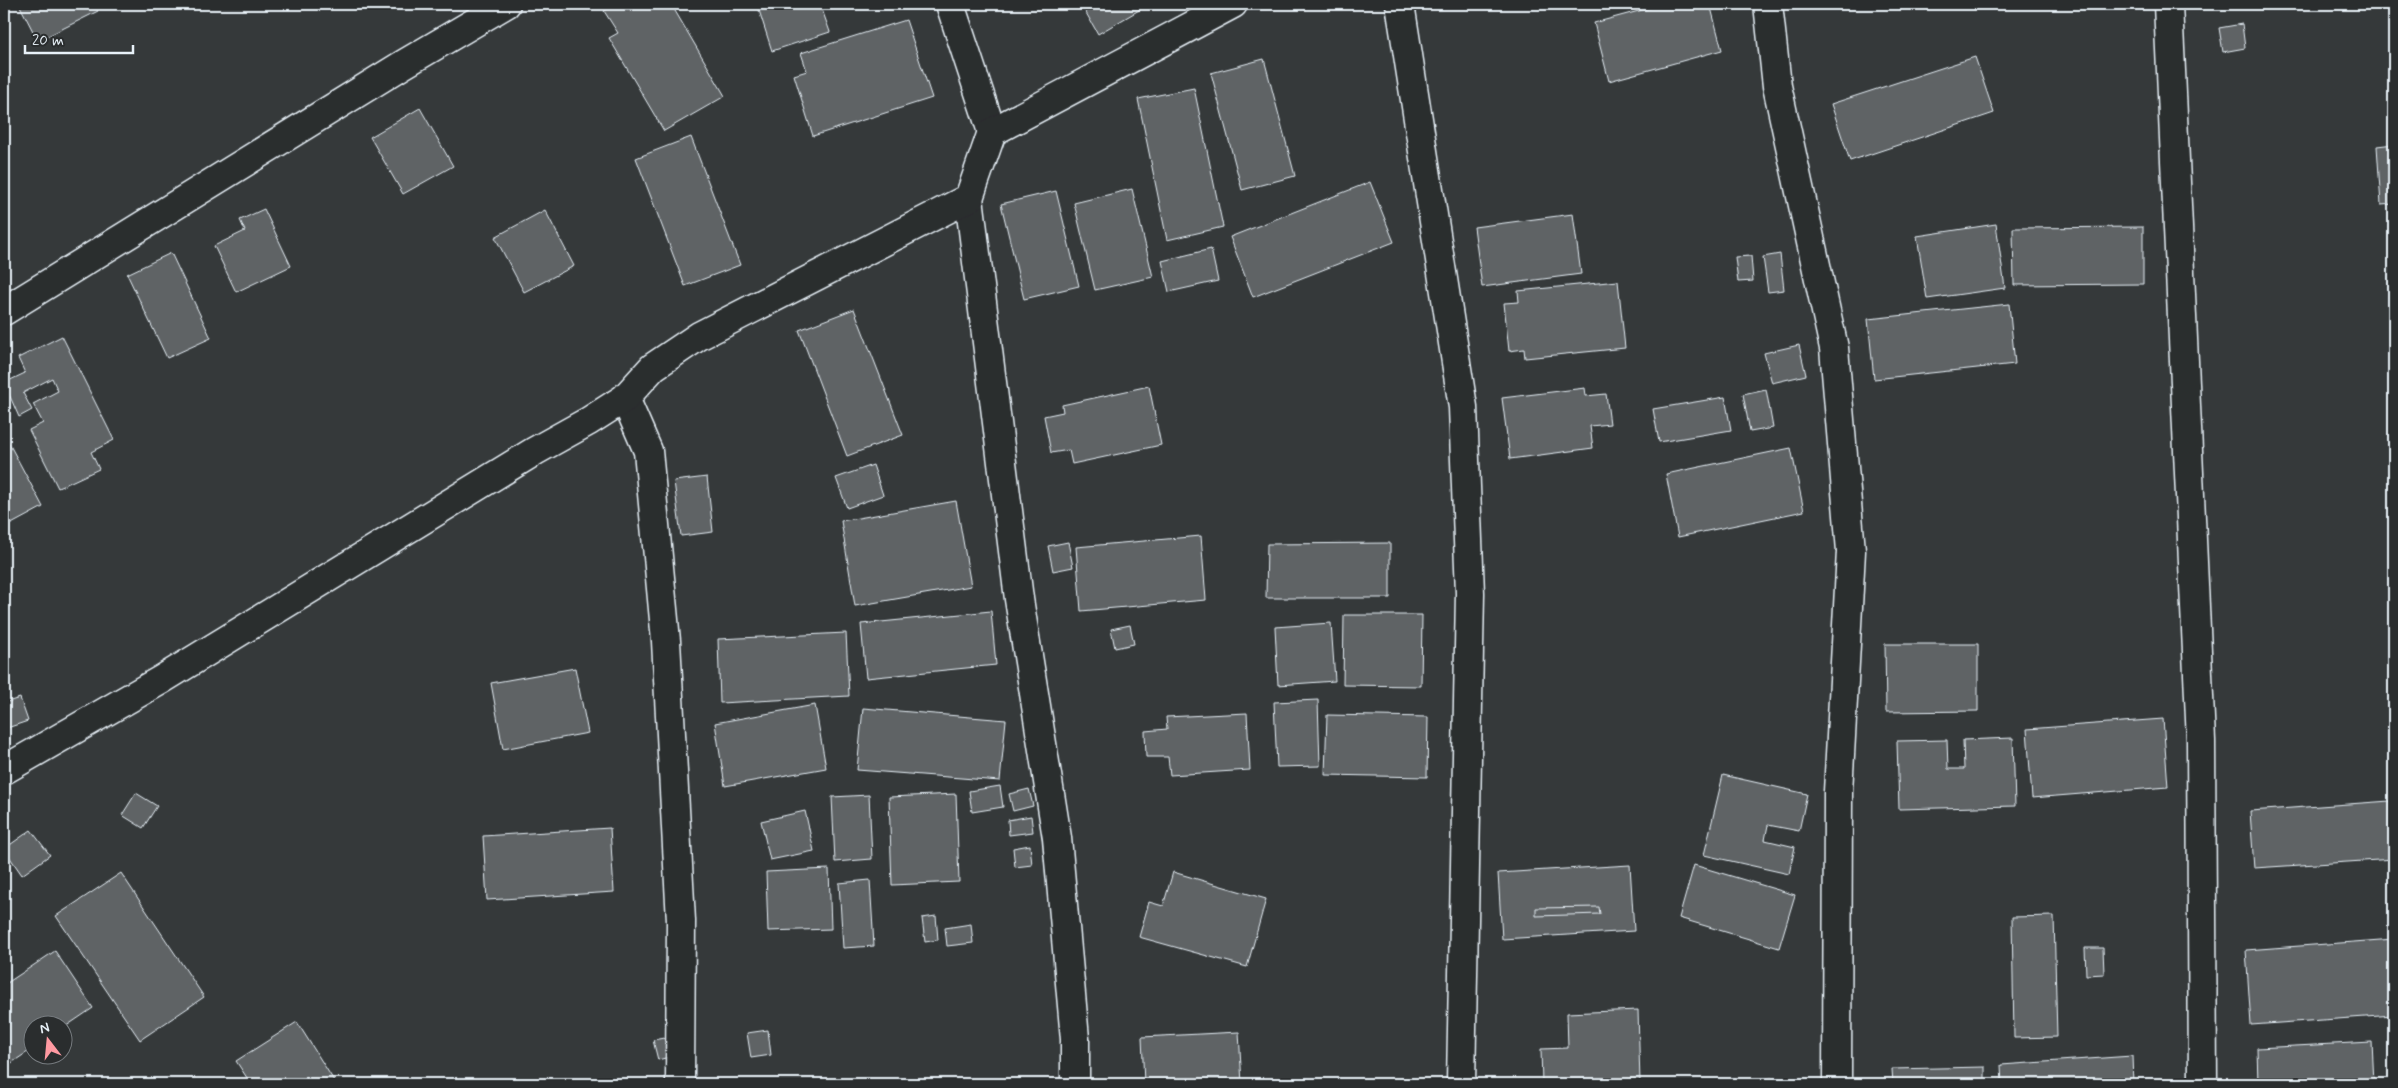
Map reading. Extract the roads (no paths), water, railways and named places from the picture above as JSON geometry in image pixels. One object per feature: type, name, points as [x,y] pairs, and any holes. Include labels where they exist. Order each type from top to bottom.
[{"type":"street","points":[[4,311],[387,74],[506,4]]},
{"type":"street","points":[[950,4],[992,132],[969,198],[1019,599],[1058,838],[1075,1039],[1075,1084]]},
{"type":"street","points":[[992,132],[1233,4]]},
{"type":"street","points":[[1400,4],[1463,407],[1470,593],[1461,1084]]},
{"type":"street","points":[[1768,4],[1777,86],[1834,348],[1851,551],[1838,792],[1838,1084]]},
{"type":"street","points":[[2168,4],[2201,741],[2203,1084]]},
{"type":"street","points":[[4,770],[161,680],[535,451],[589,422],[625,398],[653,367],[699,336],[969,198]]},
{"type":"street","points":[[625,398],[648,451],[666,641],[681,921],[680,1084]]}]
